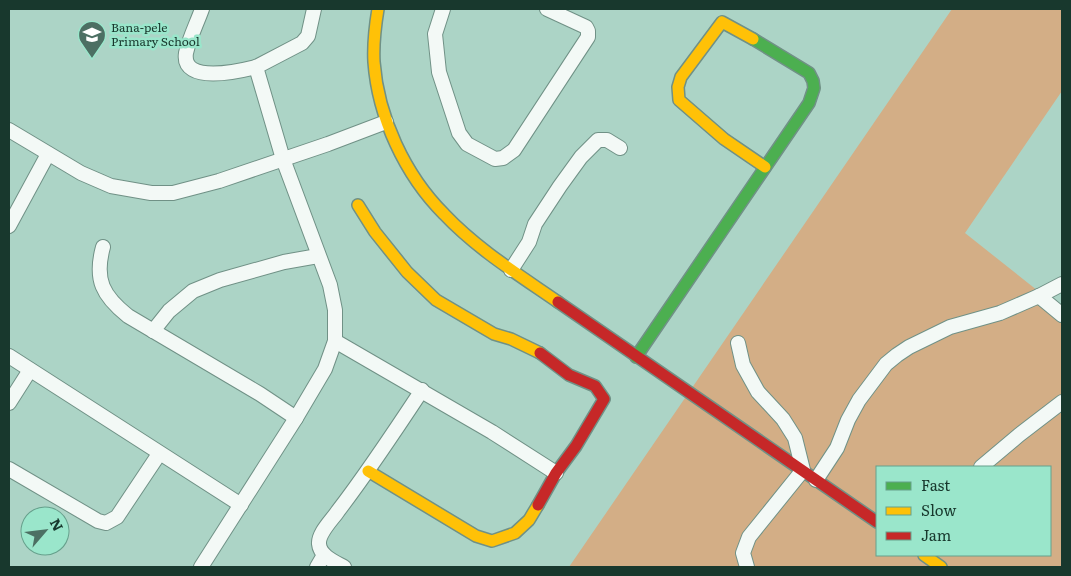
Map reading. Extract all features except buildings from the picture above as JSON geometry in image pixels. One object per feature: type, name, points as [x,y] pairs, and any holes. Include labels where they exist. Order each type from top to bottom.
[{"type":"street","points":[[202,9],[186,53],[187,64],[197,72],[211,74],[256,67],[302,43],[308,36],[314,9]]},
{"type":"street","points":[[378,9],[375,70],[386,122],[402,156],[433,203],[468,236],[511,270],[876,521]]},
{"type":"street","points":[[443,9],[435,34],[437,56],[439,72],[456,128],[467,144],[486,155],[501,159],[514,150],[588,37],[586,26],[547,9]]},
{"type":"street","points":[[636,357],[809,103],[816,89],[809,73],[742,31],[722,22],[681,77],[678,86],[679,100],[724,139],[765,167]]},
{"type":"street","points":[[200,567],[296,418],[325,369],[335,341],[333,299],[330,285],[283,159],[256,67]]},
{"type":"street","points":[[9,130],[81,173],[111,186],[151,193],[173,193],[328,144],[386,122]]},
{"type":"street","points":[[511,270],[529,242],[535,224],[581,157],[598,140],[607,140],[620,148]]},
{"type":"street","points":[[9,226],[48,154]]},
{"type":"street","points":[[358,205],[375,232],[407,272],[436,300],[494,334],[511,339],[541,354],[569,375],[595,386],[604,399],[528,520],[523,526],[505,538],[492,541],[476,536],[368,471]]},
{"type":"street","points":[[103,247],[100,258],[100,276],[104,292],[112,303],[128,316],[260,394],[296,418]]},
{"type":"street","points":[[153,331],[169,311],[193,291],[284,262],[318,256]]},
{"type":"street","points":[[816,480],[837,448],[848,420],[859,400],[886,364],[897,355],[908,347],[950,327],[1000,313],[1040,296],[1062,284]]},
{"type":"street","points":[[1040,296],[1062,315]]},
{"type":"street","points":[[335,341],[422,390],[556,473]]},
{"type":"street","points":[[738,343],[743,365],[758,392],[783,419],[795,438],[802,470]]},
{"type":"street","points":[[9,356],[241,505]]},
{"type":"street","points":[[9,403],[30,370]]},
{"type":"street","points":[[344,567],[324,555],[319,546],[319,541],[326,528],[368,471],[422,390]]},
{"type":"street","points":[[982,466],[1019,434],[1062,402]]},
{"type":"street","points":[[9,469],[98,521],[106,523],[117,517],[159,454]]},
{"type":"street","points":[[747,567],[743,553],[749,537],[802,470]]},
{"type":"street","points":[[317,567],[324,555]]},
{"type":"street","points":[[925,556],[941,567]]},
{"type":"shaded area","points":[[952,9],[1062,9],[1062,91],[965,233],[1062,310],[1062,567],[569,567]]},
{"type":"traffic: fast","points":[[636,357],[809,103],[814,88],[809,73],[753,39]]},
{"type":"traffic: slow","points":[[378,9],[374,62],[381,103],[396,144],[417,182],[430,199],[470,239],[558,302]]},
{"type":"traffic: slow","points":[[753,39],[722,22],[681,77],[678,87],[679,100],[724,139],[765,167]]},
{"type":"traffic: slow","points":[[358,205],[375,232],[407,272],[436,300],[494,334],[511,339],[540,353]]},
{"type":"traffic: slow","points":[[368,471],[476,536],[492,541],[515,533],[529,520],[538,505]]},
{"type":"traffic: slow","points":[[925,556],[941,567]]},
{"type":"traffic: jam","points":[[558,302],[876,521]]},
{"type":"traffic: jam","points":[[538,505],[556,473],[576,446],[604,399],[595,386],[569,375],[540,353]]},
{"type":"place","name":"Bana-pele Primary School","points":[[92,59]]}]
